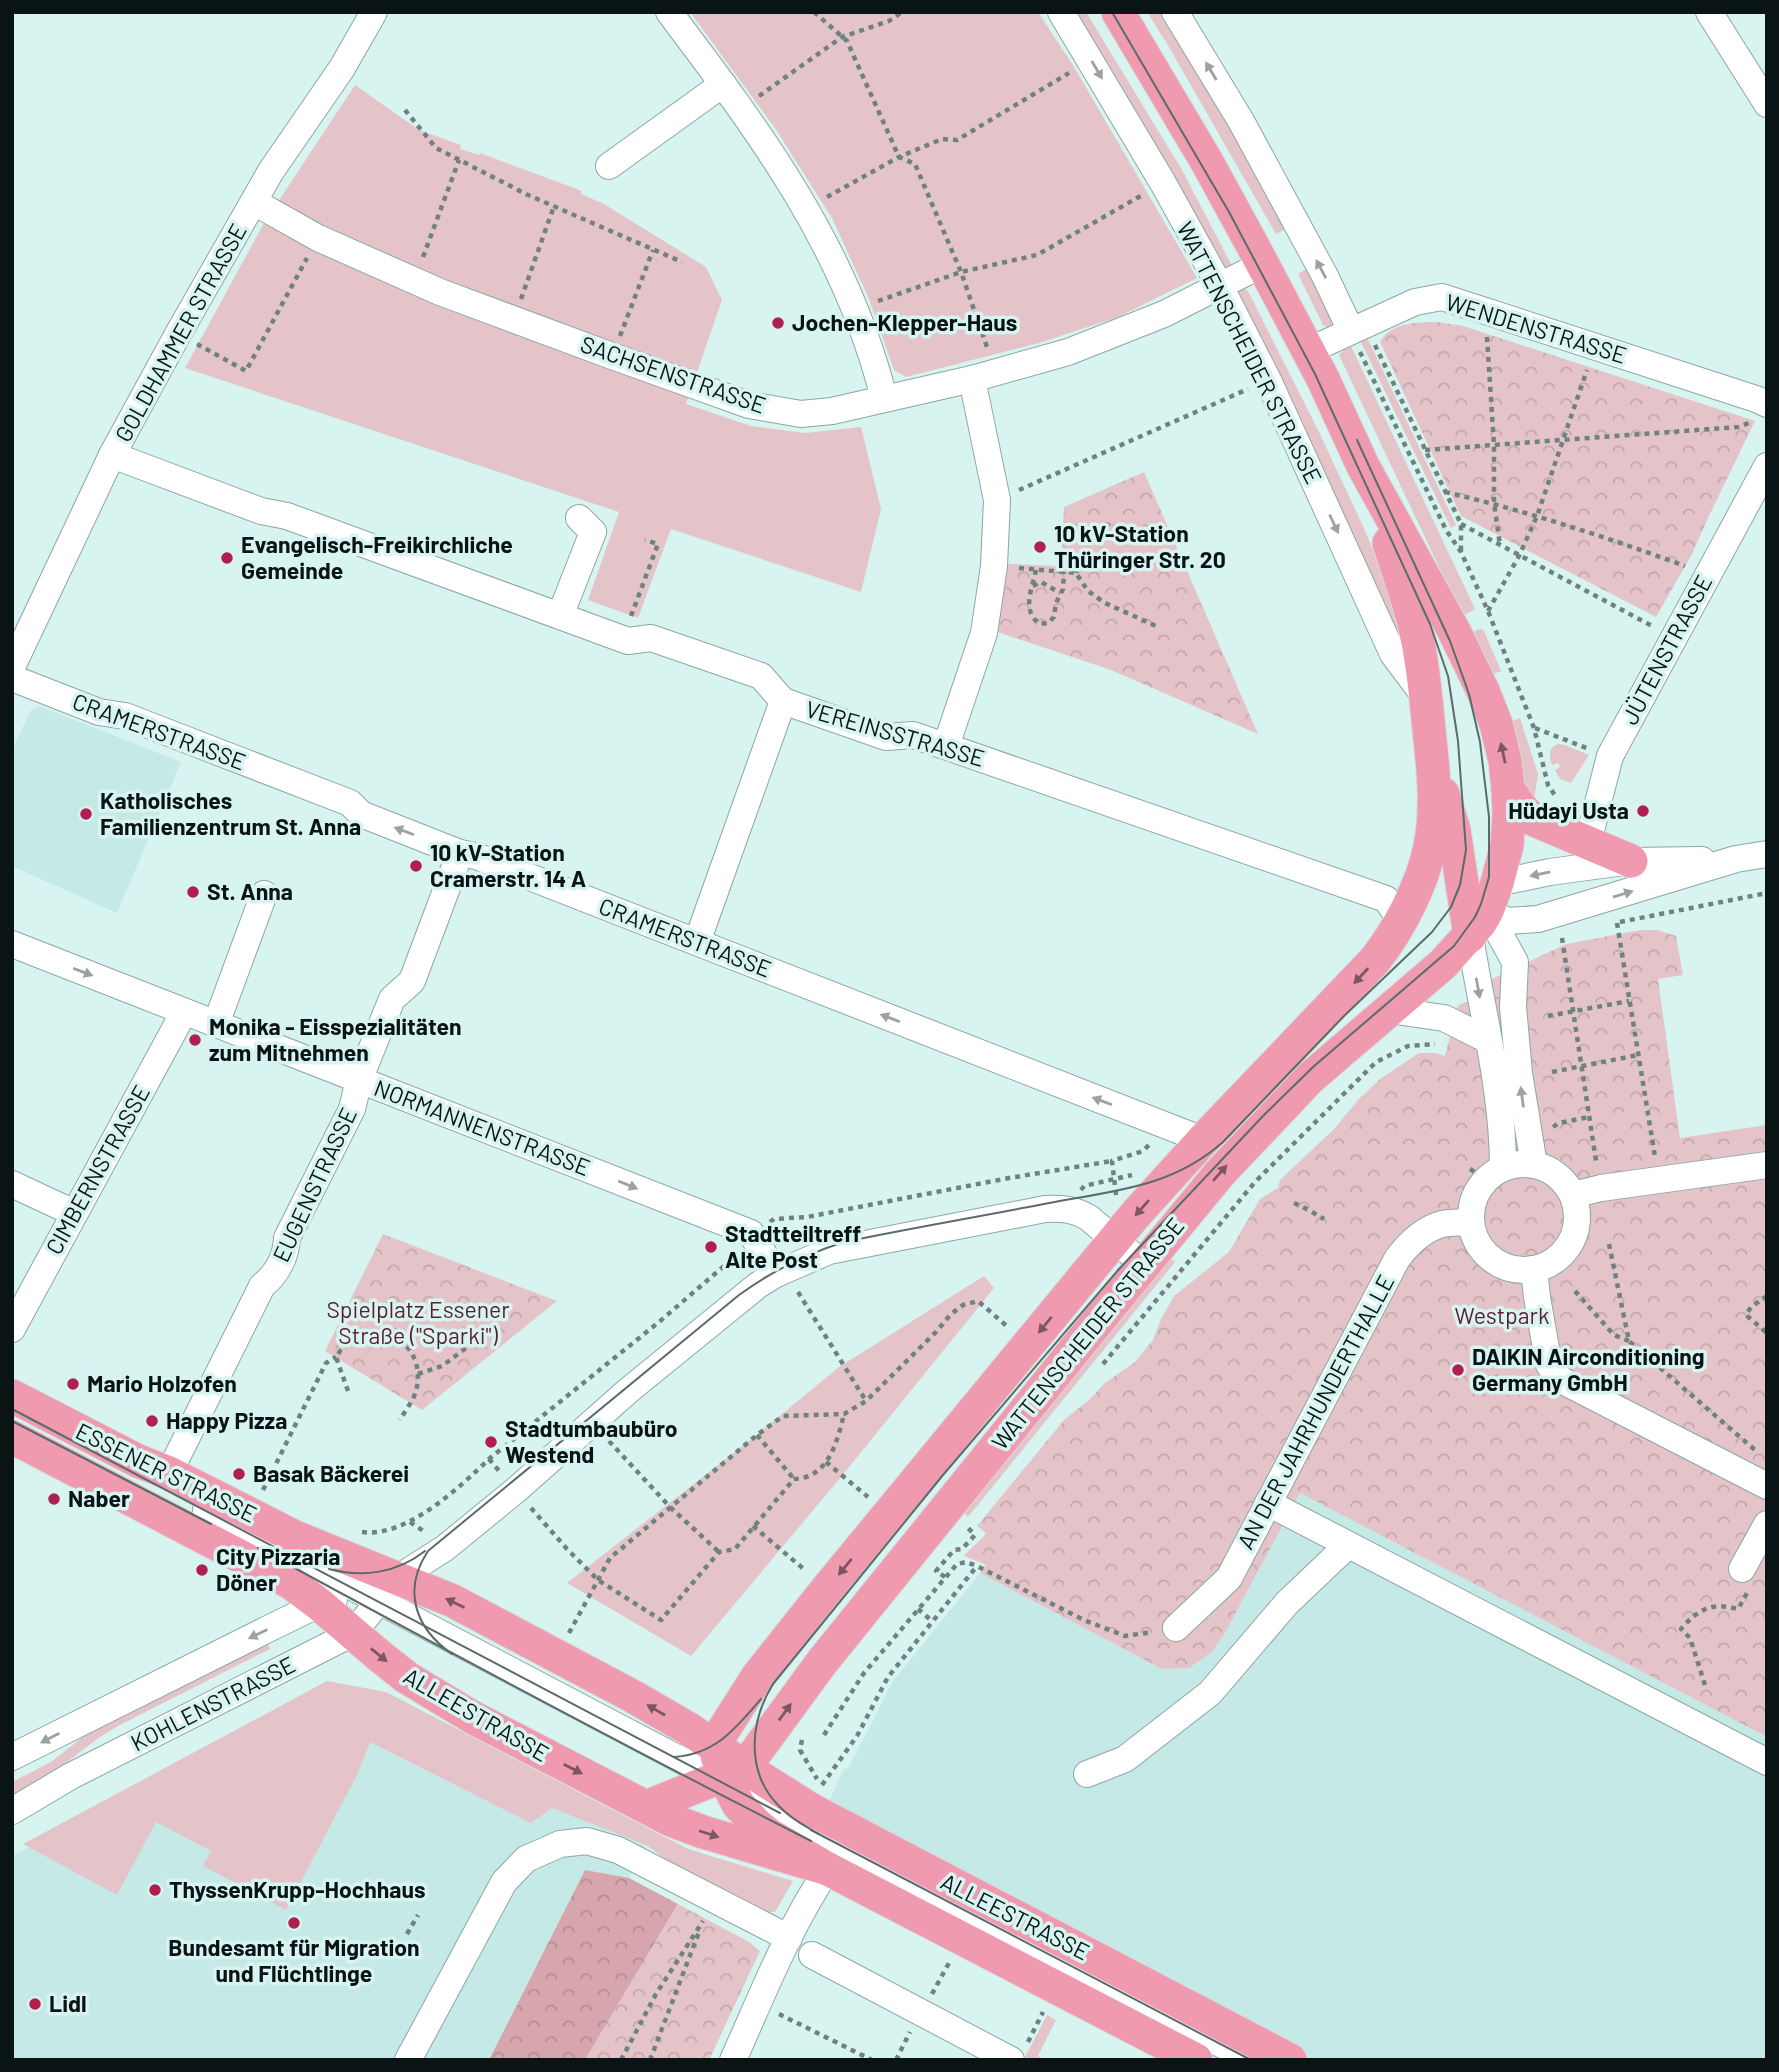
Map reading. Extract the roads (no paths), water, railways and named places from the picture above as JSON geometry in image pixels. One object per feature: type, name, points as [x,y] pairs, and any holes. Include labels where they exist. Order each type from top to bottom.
[{"type":"main road","name":"WATTENSCHEIDER STRASSE","points":[[726,1783],[1220,1173],[1310,1078],[1443,964],[1480,906],[1507,845],[1508,789],[1505,761],[1496,724],[1483,691],[1454,631],[1363,466],[1263,264],[1196,143],[1118,12]]},
{"type":"main road","name":"WATTENSCHEIDER STRASSE","points":[[714,1745],[757,1677],[1028,1346],[1105,1232],[1171,1176],[1375,960],[1401,921],[1430,849],[1433,824],[1432,760],[1426,698],[1413,620],[1363,466]]},
{"type":"main road","name":"WATTENSCHEIDER STRASSE","points":[[1432,760],[1480,906]]},
{"type":"main road","points":[[1508,789],[1522,810],[1532,819],[1631,861]]},
{"type":"main road","points":[[1401,921],[1480,906]]},
{"type":"main road","name":"ESSENER STRASSE","points":[[19,1407],[169,1473],[295,1537],[361,1602]]},
{"type":"main road","name":"ESSENER STRASSE","points":[[12,1437],[291,1583],[361,1602]]},
{"type":"main road","name":"ALLEESTRASSE","points":[[361,1602],[453,1601],[634,1697],[714,1745],[726,1783],[756,1824],[768,1834],[828,1870],[1196,2060]]},
{"type":"main road","name":"ALLEESTRASSE","points":[[361,1602],[406,1676],[472,1717],[646,1807],[703,1832],[828,1870]]},
{"type":"main road","points":[[646,1807],[726,1783]]},
{"type":"main road","name":"ALLEESTRASSE","points":[[726,1783],[810,1809],[1290,2060]]},
{"type":"street","name":"GOLDHAMMER STRASSE","points":[[12,667],[112,455],[178,334],[271,171],[342,68],[374,12]]},
{"type":"street","points":[[668,12],[741,108],[807,208],[856,308],[875,362],[884,398]]},
{"type":"street","name":"WATTENSCHEIDER STRASSE","points":[[1061,12],[1163,183],[1220,286],[1268,380],[1393,654],[1426,698]]},
{"type":"street","points":[[1175,12],[1247,132],[1325,276],[1358,328]]},
{"type":"street","points":[[1709,12],[1767,104]]},
{"type":"street","points":[[608,166],[723,84]]},
{"type":"street","name":"SACHSENSTRASSE","points":[[254,202],[318,238],[414,281],[749,405],[800,414],[832,411],[1068,352],[1164,314],[1263,264]]},
{"type":"street","name":"WENDENSTRASSE","points":[[1308,351],[1415,302],[1441,297],[1493,313],[1761,413]]},
{"type":"street","points":[[946,746],[984,633],[994,566],[997,500],[984,375]]},
{"type":"street","name":"VEREINSSTRASSE","points":[[112,455],[261,511],[287,516],[622,638],[651,638],[761,676],[783,701],[886,737],[913,735],[1386,899],[1401,921]]},
{"type":"street","name":"JÜTENSTRASSE","points":[[1588,842],[1609,756],[1767,466]]},
{"type":"street","points":[[560,616],[593,532],[579,517]]},
{"type":"street","name":"CRAMERSTRASSE","points":[[12,678],[99,712],[124,716],[350,803],[361,814],[460,853],[476,856],[1203,1140]]},
{"type":"street","points":[[697,942],[783,701]]},
{"type":"street","name":"EUGENSTRASSE","points":[[169,1473],[262,1286],[272,1278],[286,1251],[287,1238],[352,1110],[359,1080],[392,999],[412,981],[460,853]]},
{"type":"street","points":[[1480,906],[1507,921],[1538,919],[1736,859],[1767,854]]},
{"type":"street","points":[[1480,906],[1550,872],[1631,861],[1736,859]]},
{"type":"street","points":[[216,1024],[264,894]]},
{"type":"street","points":[[1480,906],[1488,1040],[1503,1137],[1503,1168]]},
{"type":"street","points":[[1480,906],[1515,962],[1513,1007],[1519,1073],[1534,1165]]},
{"type":"street","name":"NORMANNENSTRASSE","points":[[12,944],[751,1233],[780,1272]]},
{"type":"street","points":[[1389,1010],[1444,1018],[1488,1040]]},
{"type":"street","name":"CIMBERNSTRASSE","points":[[12,1329],[184,1012]]},
{"type":"street","points":[[1518,1164],[1534,1165],[1551,1171],[1568,1187],[1577,1211],[1576,1227],[1568,1246],[1556,1259],[1534,1269],[1518,1269],[1501,1264],[1483,1250],[1471,1222],[1473,1204],[1486,1180],[1503,1168],[1518,1164]]},
{"type":"street","points":[[1573,1195],[1601,1188],[1767,1165]]},
{"type":"street","points":[[12,1184],[74,1213]]},
{"type":"street","name":"KOHLENSTRASSE","points":[[12,1811],[361,1602],[445,1548],[516,1490],[629,1390],[758,1285],[780,1272],[829,1251],[1045,1209],[1063,1208],[1080,1213],[1105,1232]]},
{"type":"street","name":"AN DER JAHRHUNDERTHALLE","points":[[1176,1628],[1229,1578],[1404,1249],[1415,1238],[1441,1224],[1471,1222]]},
{"type":"street","points":[[1105,1232],[1144,1265]]},
{"type":"street","points":[[1534,1269],[1549,1365],[1560,1380],[1767,1486]]},
{"type":"street","points":[[19,1407],[53,1430],[428,1642],[726,1783],[1251,2060]]},
{"type":"street","points":[[1268,1503],[1767,1762]]},
{"type":"street","points":[[1747,1577],[1767,1524]]},
{"type":"street","points":[[1087,1774],[1125,1759],[1210,1693],[1287,1603],[1348,1545]]},
{"type":"street","name":"KOHLENSTRASSE","points":[[12,1757],[361,1602]]},
{"type":"street","points":[[726,1783],[1090,1986],[1167,2044]]},
{"type":"street","points":[[408,2060],[503,1882],[526,1859],[560,1844],[587,1841],[618,1850],[789,1938]]},
{"type":"street","points":[[733,2060],[789,1938],[828,1870]]},
{"type":"street","points":[[812,1955],[922,2013],[1018,2054]]},
{"type":"tram line","points":[[452,1654],[429,1632],[416,1607],[416,1580],[428,1551],[739,1295],[790,1264],[844,1242],[1116,1191],[1182,1170],[1223,1142],[1344,1016],[1432,932],[1451,907],[1460,885],[1466,850],[1458,741],[1448,676],[1430,624],[1315,374],[1229,212],[1112,12]]},
{"type":"tram line","points":[[819,1834],[783,1810],[768,1793],[760,1778],[756,1762],[756,1730],[759,1714],[773,1684],[943,1475],[1119,1269],[1263,1116],[1313,1067],[1454,946],[1481,904],[1489,877],[1489,817],[1480,742],[1469,694],[1450,641],[1357,440]]},
{"type":"tram line","points":[[12,1409],[780,1813]]},
{"type":"tram line","points":[[12,1421],[211,1524]]},
{"type":"tram line","points":[[258,1548],[811,1841]]},
{"type":"tram line","points":[[329,1569],[354,1573],[379,1572],[403,1564],[425,1551]]},
{"type":"tram line","points":[[674,1757],[689,1755],[713,1745],[733,1730],[761,1699]]},
{"type":"tram line","points":[[811,1830],[1251,2060]]},
{"type":"place","name":"Jochen-Klepper-Haus","points":[[778,323]]},
{"type":"place","name":"10 kV-Station Thüringer Str. 20","points":[[1040,547]]},
{"type":"place","name":"Evangelisch-Freikirchliche Gemeinde","points":[[227,558]]},
{"type":"place","name":"Hüdayi Usta","points":[[1643,811]]},
{"type":"place","name":"Katholisches Familienzentrum St. Anna","points":[[86,814]]},
{"type":"place","name":"10 kV-Station Cramerstr. 14 A","points":[[416,866]]},
{"type":"place","name":"St. Anna","points":[[193,892]]},
{"type":"place","name":"Monika - Eisspezialitäten zum Mitnehmen","points":[[195,1040]]},
{"type":"place","name":"Stadtteiltreff Alte Post","points":[[711,1247]]},
{"type":"place","name":"DAIKIN Airconditioning Germany GmbH","points":[[1458,1370]]},
{"type":"place","name":"Mario Holzofen","points":[[73,1384]]},
{"type":"place","name":"Happy Pizza","points":[[152,1421]]},
{"type":"place","name":"Stadtumbaubüro Westend","points":[[491,1442]]},
{"type":"place","name":"Basak Bäckerei","points":[[239,1474]]},
{"type":"place","name":"Naber","points":[[54,1499]]},
{"type":"place","name":"City Pizzaria Döner","points":[[202,1570]]},
{"type":"place","name":"ThyssenKrupp-Hochhaus","points":[[155,1890]]},
{"type":"place","name":"Bundesamt für Migration und Flüchtlinge","points":[[294,1923]]},
{"type":"place","name":"Lidl","points":[[35,2004]]},
{"type":"park label","name":"Westpark","points":[[1502,1316]]},
{"type":"park label","name":"Spielplatz Essener Straße (\"Sparki\")","points":[[418,1323]]}]
